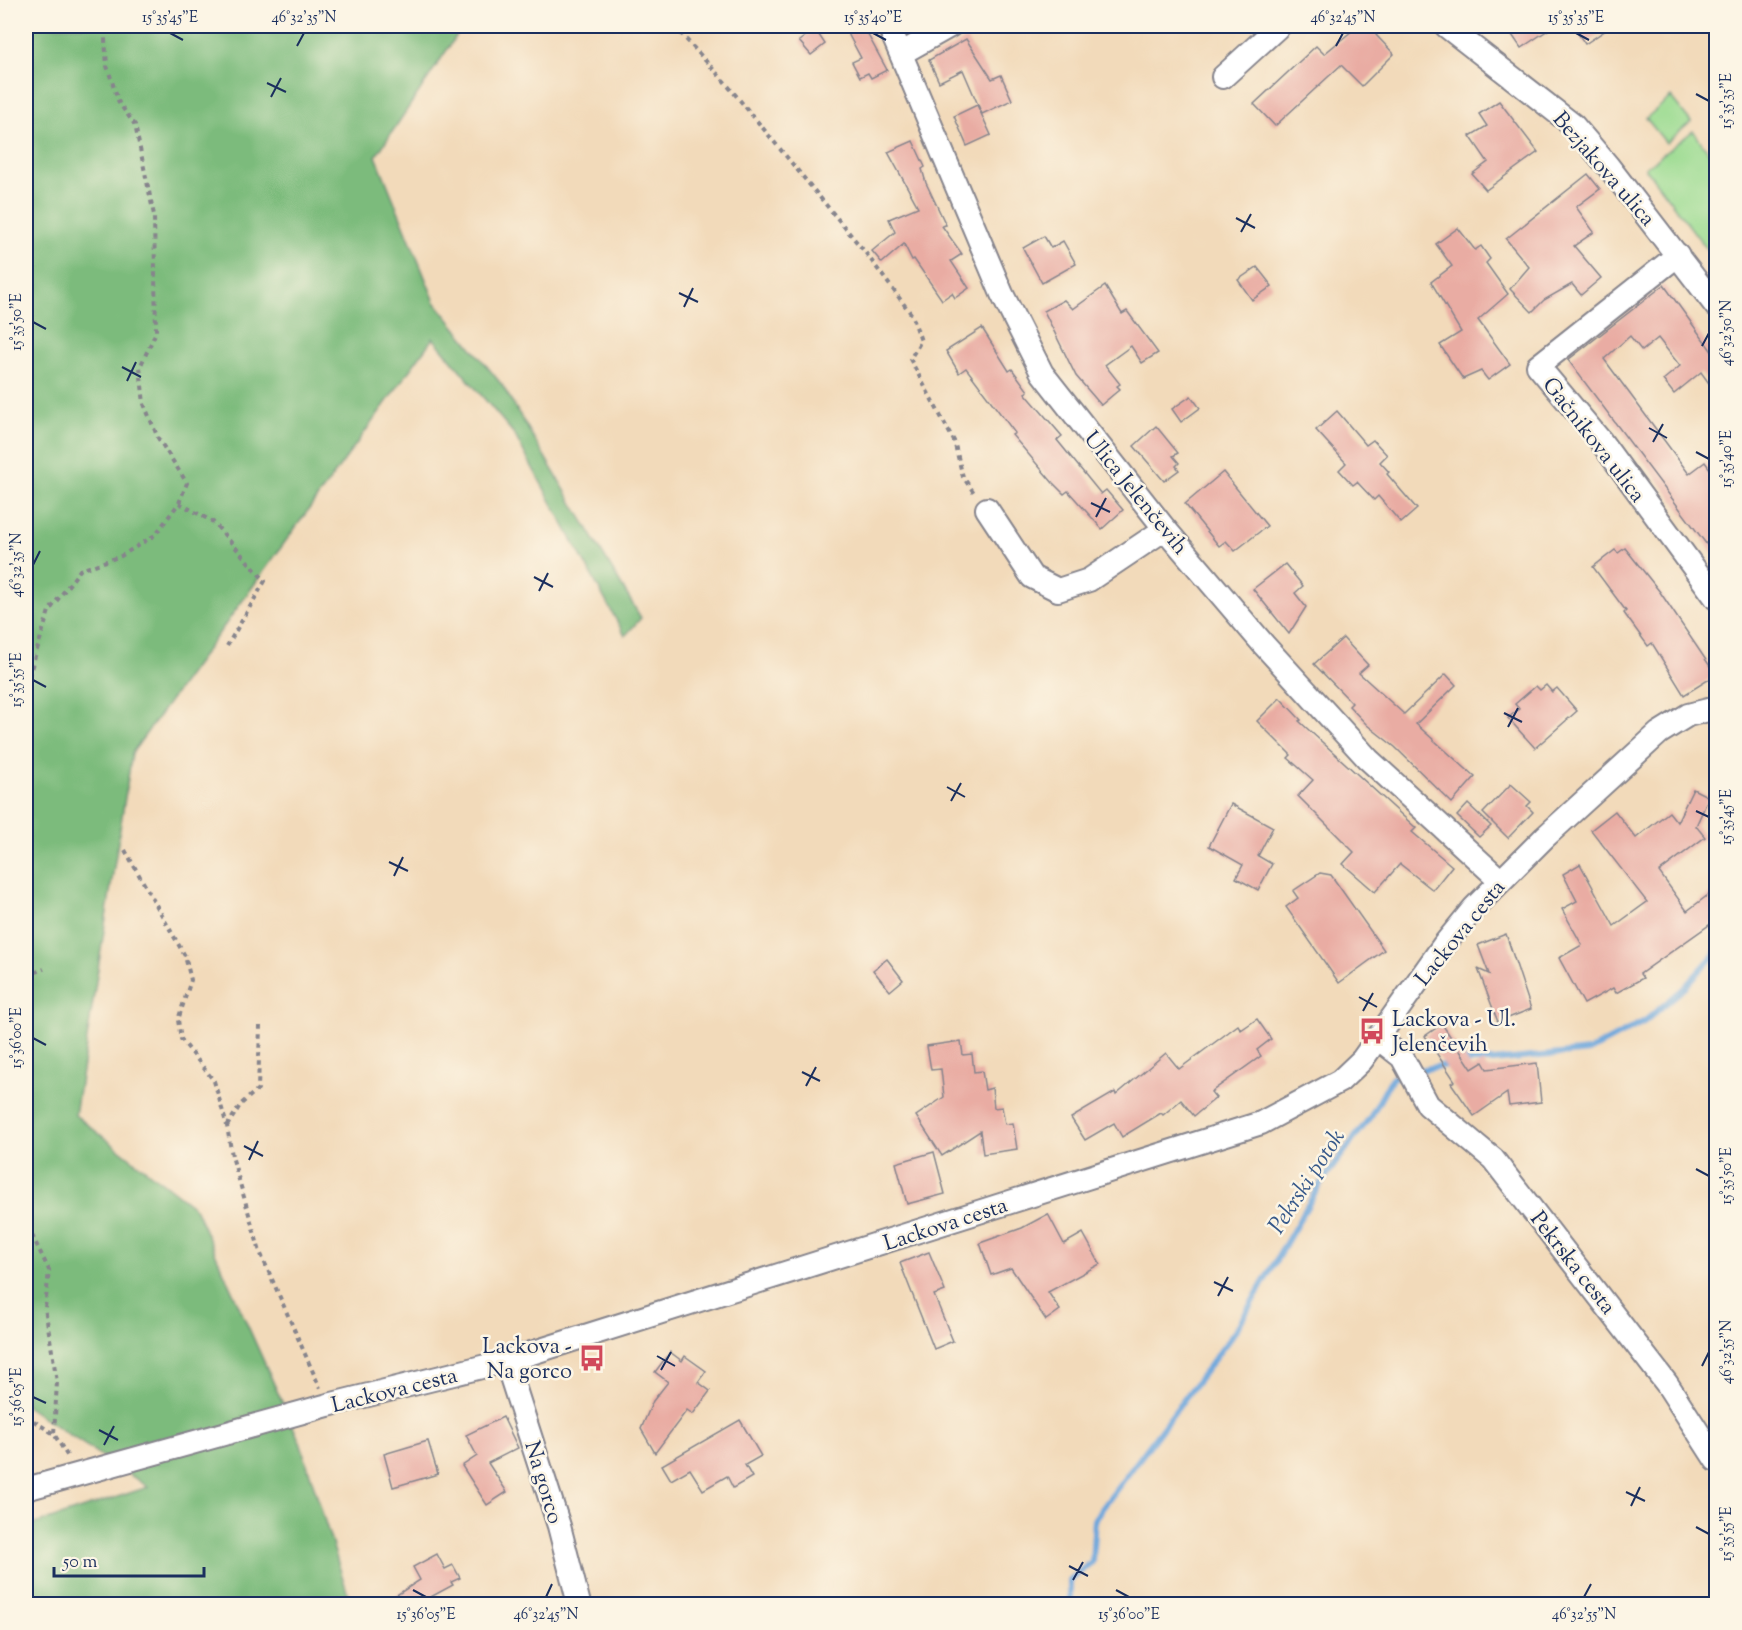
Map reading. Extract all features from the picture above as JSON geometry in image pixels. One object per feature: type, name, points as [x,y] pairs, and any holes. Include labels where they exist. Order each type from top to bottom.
[{"type":"street","name":"Ulica Jelenčevih","points":[[889,26],[1002,294],[1042,373],[1165,529],[1264,645],[1368,759],[1500,880]]},
{"type":"street","points":[[902,53],[950,26]]},
{"type":"street","points":[[1223,77],[1279,26]]},
{"type":"street","name":"Bezjakova ulica","points":[[1446,26],[1573,125],[1716,306]]},
{"type":"street","name":"Gačnikova ulica","points":[[1678,255],[1538,366],[1600,440],[1716,598]]},
{"type":"street","points":[[987,509],[1032,577],[1058,590],[1089,580],[1165,529]]},
{"type":"street","name":"Lackova cesta","points":[[26,1489],[328,1405],[506,1361],[1261,1123],[1340,1081],[1362,1060],[1443,946],[1500,880],[1659,733],[1688,716],[1716,708]]},
{"type":"street","name":"Pekrska cesta","points":[[1378,1039],[1402,1057],[1428,1105],[1493,1159],[1646,1356],[1716,1460]]},
{"type":"street","name":"Na gorco","points":[[506,1361],[559,1526],[579,1605]]},
{"type":"path","points":[[26,685],[50,611],[80,570],[121,556],[155,535],[179,502],[187,483],[158,438],[144,404],[140,367],[156,332],[154,215],[135,125],[119,103],[107,66],[104,26]]},
{"type":"path","points":[[674,26],[724,81],[865,252],[912,315],[921,341],[910,358],[954,441],[963,477],[987,509]]},
{"type":"path","points":[[179,502],[213,522],[265,581],[227,646]]},
{"type":"path","points":[[26,842],[26,861]]},
{"type":"path","points":[[125,850],[185,956],[191,980],[178,1020],[181,1039],[214,1081],[227,1126],[232,1156],[260,1252],[328,1405]]},
{"type":"path","points":[[26,976],[44,969]]},
{"type":"path","points":[[227,1126],[241,1104],[258,1089],[260,1026]]},
{"type":"path","points":[[26,1209],[28,1227],[49,1270],[45,1308],[57,1382],[54,1434]]},
{"type":"path","points":[[26,1416],[54,1434],[78,1473]]},
{"type":"green space","points":[[26,26],[463,26],[376,156],[435,302],[502,385],[641,618],[625,636],[514,434],[433,338],[132,753],[75,1115],[195,1208],[300,1442],[351,1604],[26,1604],[26,1527],[148,1487],[26,1406]]},
{"type":"green space","points":[[1671,97],[1691,122],[1666,143],[1646,118]]},
{"type":"green space","points":[[1693,131],[1716,162],[1716,261],[1645,168]]},
{"type":"building","points":[[844,26],[863,26],[887,70],[871,78],[868,73],[860,77],[852,62],[861,58]]},
{"type":"building","points":[[1358,26],[1385,26],[1376,35],[1394,54],[1362,86],[1341,65],[1275,126],[1254,104],[1316,46],[1324,54]]},
{"type":"building","points":[[1506,26],[1554,26],[1521,48]]},
{"type":"building","points":[[1573,26],[1612,26],[1585,44]]},
{"type":"building","points":[[815,29],[825,44],[811,55],[799,41]]},
{"type":"building","points":[[966,39],[992,79],[1001,75],[1012,100],[982,114],[963,70],[939,82],[929,60]]},
{"type":"building","points":[[1499,101],[1538,152],[1486,190],[1472,174],[1488,162],[1470,136],[1487,126],[1479,114]]},
{"type":"building","points":[[977,105],[991,135],[967,146],[954,116]]},
{"type":"building","points":[[913,141],[925,167],[922,169],[926,183],[946,225],[942,226],[962,254],[951,261],[969,288],[955,298],[952,293],[942,300],[914,259],[912,260],[904,244],[882,263],[872,251],[895,232],[889,219],[918,207],[888,152]]},
{"type":"building","points":[[1588,174],[1600,189],[1576,207],[1594,232],[1574,246],[1601,278],[1581,295],[1572,284],[1544,300],[1532,312],[1510,289],[1529,267],[1506,239]]},
{"type":"building","points":[[1458,228],[1475,250],[1481,246],[1490,259],[1486,263],[1508,294],[1478,320],[1510,364],[1488,380],[1481,371],[1463,379],[1440,345],[1461,332],[1431,282],[1452,266],[1436,244]]},
{"type":"building","points":[[1044,236],[1051,248],[1063,241],[1076,264],[1042,283],[1023,248]]},
{"type":"building","points":[[1257,267],[1272,286],[1252,300],[1238,280]]},
{"type":"building","points":[[1664,285],[1716,357],[1716,393],[1701,372],[1674,394],[1663,380],[1680,366],[1658,338],[1642,351],[1630,336],[1604,359],[1689,474],[1705,462],[1716,477],[1716,557],[1568,360]]},
{"type":"building","points":[[1105,286],[1122,314],[1127,311],[1158,353],[1142,363],[1131,346],[1105,365],[1120,384],[1117,386],[1120,389],[1101,405],[1076,376],[1044,311],[1064,300],[1073,309]]},
{"type":"building","points":[[982,328],[1009,371],[1012,369],[1028,391],[1025,393],[1062,436],[1057,440],[1101,494],[1106,490],[1123,510],[1102,529],[1068,491],[1064,494],[1053,483],[1012,435],[1015,433],[966,368],[959,373],[946,351]]},
{"type":"building","points":[[1191,396],[1200,408],[1181,422],[1172,409]]},
{"type":"building","points":[[1337,411],[1366,445],[1373,440],[1387,455],[1380,462],[1389,472],[1387,474],[1417,509],[1401,523],[1378,496],[1374,500],[1357,482],[1353,485],[1339,470],[1346,463],[1316,430]]},
{"type":"building","points":[[1156,426],[1178,453],[1173,456],[1179,463],[1176,466],[1179,470],[1164,481],[1134,446]]},
{"type":"building","points":[[1223,472],[1267,526],[1235,551],[1226,541],[1219,546],[1185,504]]},
{"type":"building","points":[[1625,548],[1660,592],[1716,675],[1684,695],[1652,643],[1648,646],[1624,613],[1626,611],[1593,567],[1615,550],[1618,553]]},
{"type":"building","points":[[1285,564],[1303,586],[1295,593],[1306,607],[1289,634],[1253,589]]},
{"type":"building","points":[[1343,638],[1368,665],[1359,673],[1404,714],[1446,674],[1456,685],[1416,724],[1475,777],[1452,803],[1395,747],[1367,725],[1349,706],[1352,703],[1314,664]]},
{"type":"building","points":[[1546,685],[1552,692],[1557,688],[1577,711],[1535,748],[1508,718],[1519,709],[1515,704],[1536,686],[1540,690]]},
{"type":"building","points":[[1280,698],[1301,720],[1299,721],[1416,828],[1412,832],[1452,866],[1433,890],[1400,864],[1375,892],[1343,864],[1354,852],[1298,796],[1313,780],[1288,758],[1291,755],[1257,721]]},
{"type":"building","points":[[1511,784],[1531,802],[1527,806],[1533,812],[1508,838],[1483,813]]},
{"type":"building","points":[[1693,789],[1709,797],[1696,826],[1705,837],[1659,872],[1687,911],[1716,889],[1716,920],[1640,974],[1643,978],[1616,993],[1613,988],[1584,1004],[1559,958],[1582,945],[1562,909],[1577,901],[1563,874],[1580,864],[1614,926],[1647,902],[1591,830],[1615,811],[1636,838],[1669,812],[1677,822]]},
{"type":"building","points":[[1231,804],[1273,827],[1258,856],[1272,864],[1258,890],[1236,878],[1243,865],[1209,846]]},
{"type":"building","points":[[1468,804],[1491,826],[1479,837],[1457,816]]},
{"type":"building","points":[[1320,873],[1331,875],[1384,950],[1339,983],[1286,907],[1298,898],[1293,891]]},
{"type":"building","points":[[1506,934],[1531,1009],[1498,1022],[1478,969],[1489,974],[1478,945]]},
{"type":"building","points":[[887,959],[903,980],[890,991],[873,970]]},
{"type":"building","points":[[1257,1019],[1271,1039],[1257,1050],[1261,1056],[1211,1092],[1216,1098],[1194,1116],[1181,1100],[1163,1115],[1161,1113],[1122,1137],[1114,1123],[1085,1140],[1071,1118],[1115,1092],[1116,1095],[1166,1053],[1179,1069],[1238,1025],[1241,1030]]},
{"type":"building","points":[[1442,1024],[1472,1069],[1483,1062],[1487,1069],[1537,1063],[1541,1102],[1509,1106],[1507,1093],[1474,1116],[1451,1083],[1455,1081],[1425,1036]]},
{"type":"building","points":[[961,1041],[963,1055],[972,1054],[974,1072],[982,1071],[985,1090],[992,1088],[994,1108],[1002,1107],[1005,1124],[1013,1123],[1017,1149],[983,1154],[980,1131],[942,1156],[916,1116],[944,1097],[941,1069],[931,1070],[927,1046]]},
{"type":"building","points":[[934,1152],[945,1194],[907,1204],[896,1163]]},
{"type":"building","points":[[1048,1214],[1064,1244],[1083,1233],[1100,1264],[1048,1292],[1060,1310],[1046,1320],[1011,1268],[991,1275],[980,1243],[1022,1228]]},
{"type":"building","points":[[929,1252],[945,1291],[934,1295],[953,1341],[934,1349],[900,1263]]},
{"type":"building","points":[[670,1352],[682,1361],[685,1356],[706,1371],[698,1382],[710,1391],[693,1414],[687,1410],[655,1453],[641,1429],[653,1401],[668,1382],[655,1372]]},
{"type":"building","points":[[503,1417],[518,1448],[488,1463],[507,1492],[487,1505],[462,1466],[477,1456],[466,1435]]},
{"type":"building","points":[[740,1420],[761,1456],[745,1465],[752,1477],[733,1488],[727,1476],[703,1490],[690,1469],[671,1480],[662,1465]]},
{"type":"building","points":[[428,1441],[438,1474],[393,1487],[384,1454]]},
{"type":"building","points":[[437,1554],[445,1569],[453,1565],[460,1578],[451,1582],[453,1585],[416,1605],[381,1605],[420,1580],[413,1567]]},
{"type":"waterway","name":"Pekrski potok","points":[[1415,1071],[1466,1061],[1493,1061],[1589,1051],[1645,1021],[1683,989],[1716,953]]},
{"type":"waterway","name":"Pekrski potok","points":[[1070,1604],[1070,1580],[1092,1562],[1095,1518],[1236,1330],[1320,1184],[1371,1116],[1392,1078],[1405,1074]]},
{"type":"place","name":"Lackova - Ul. Jelenčevih","points":[[1372,1031]]},
{"type":"place","name":"Lackova - Na gorco","points":[[592,1358]]}]
